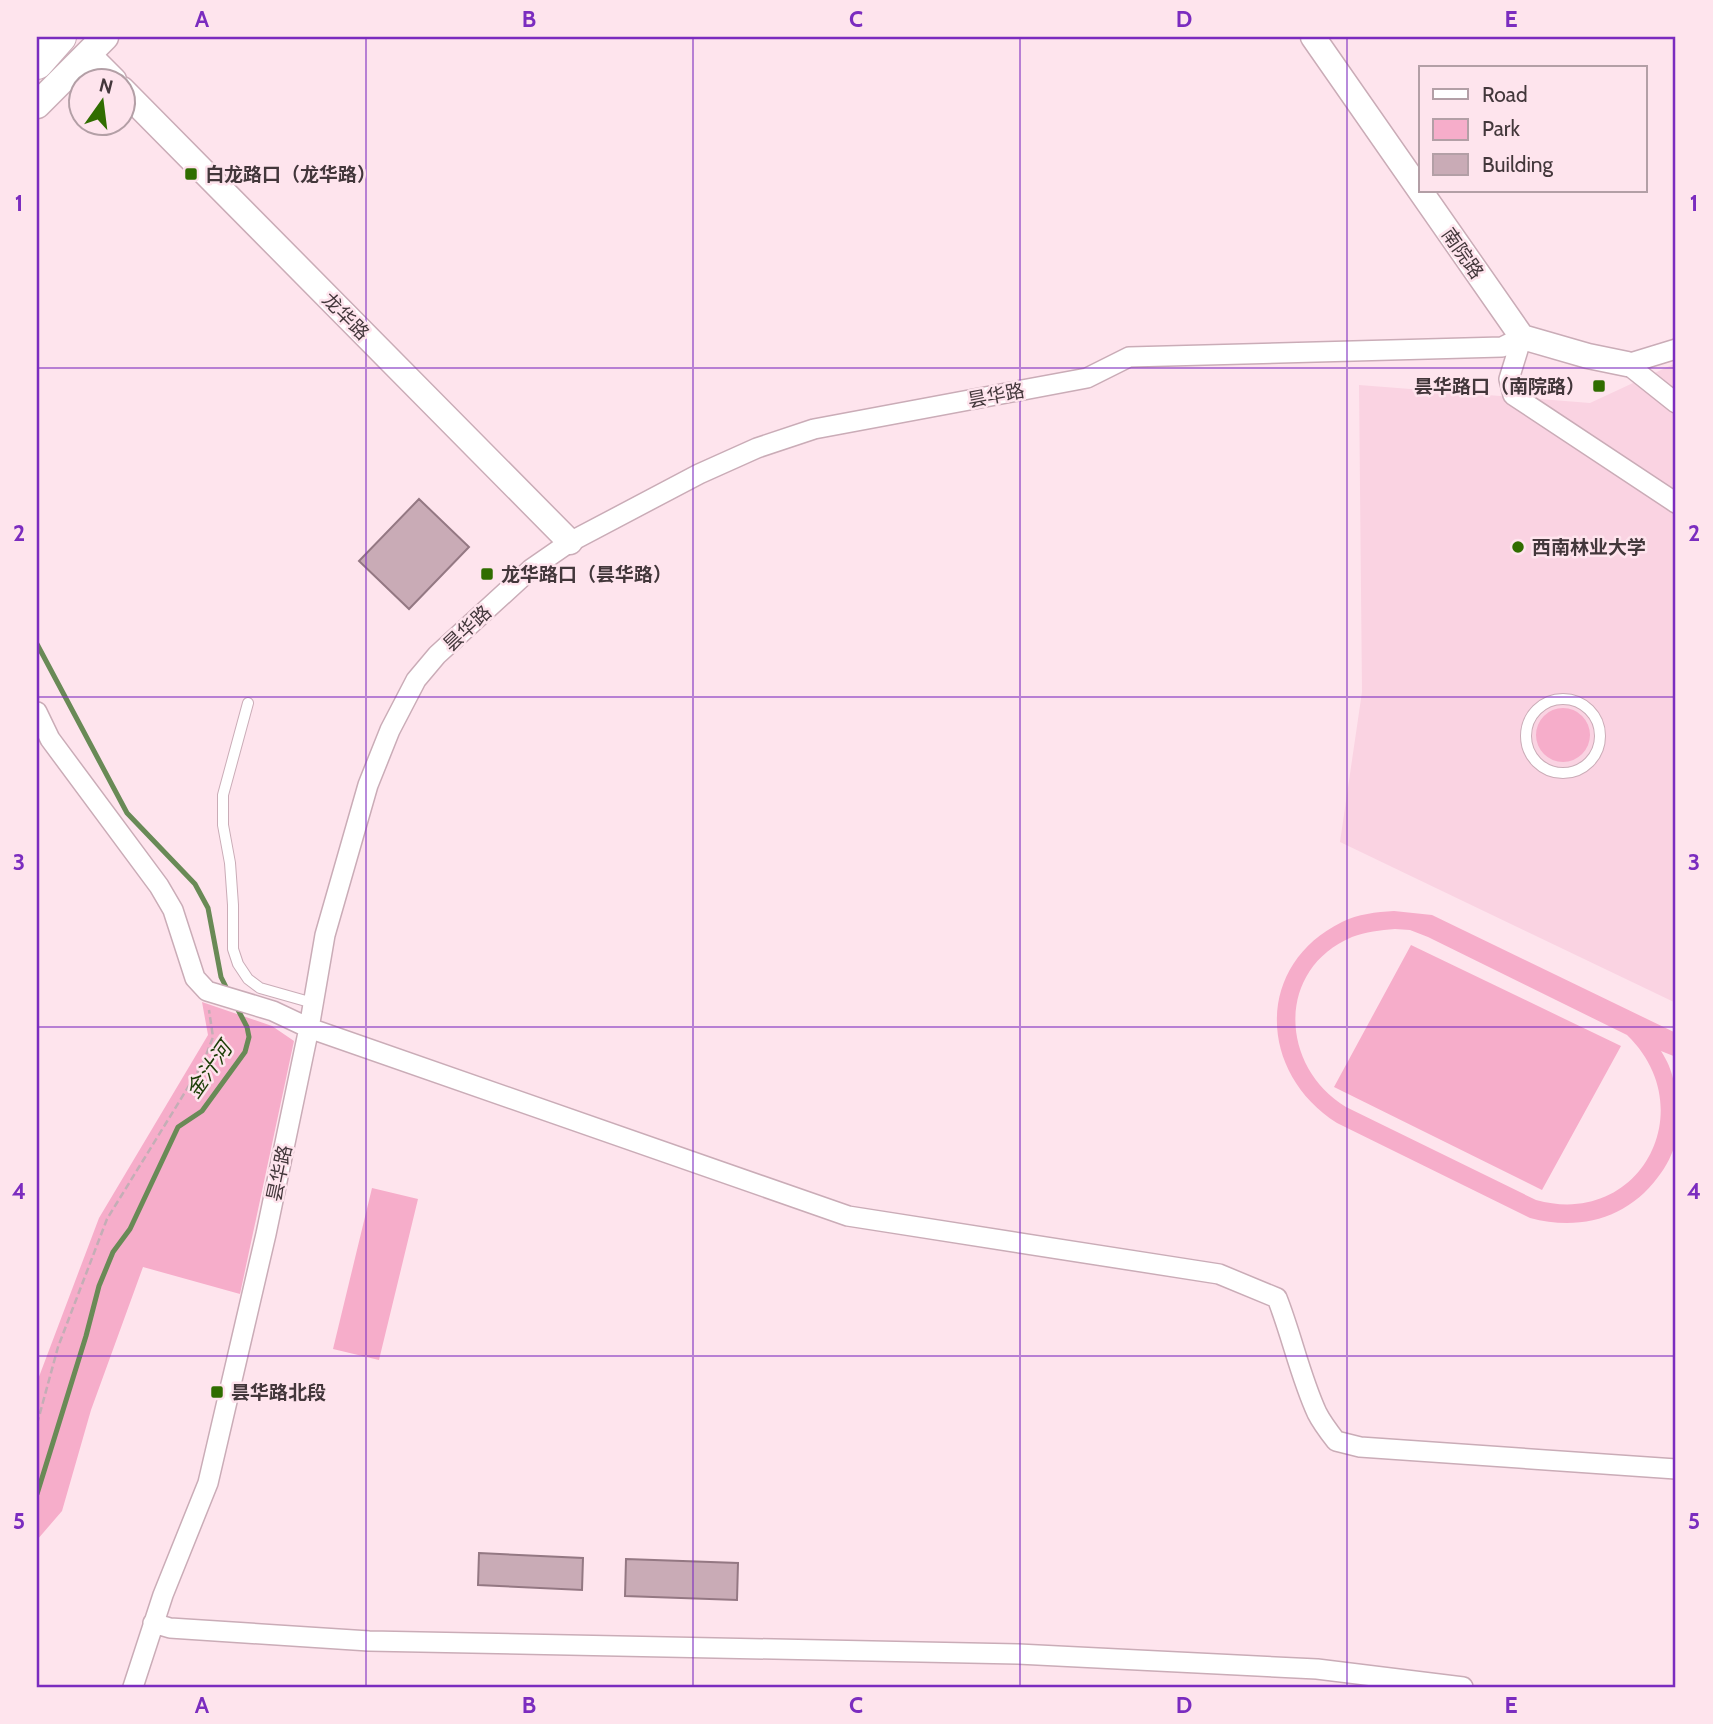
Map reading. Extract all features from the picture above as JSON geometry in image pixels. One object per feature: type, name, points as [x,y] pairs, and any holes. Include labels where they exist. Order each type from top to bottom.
[{"type":"highway","points":[[37,63],[60,37]]},
{"type":"main road","points":[[37,105],[97,46]]},
{"type":"street","name":"南院路","points":[[1313,37],[1419,189]]},
{"type":"street","points":[[97,46],[107,66]]},
{"type":"street","name":"龙华路","points":[[136,103],[570,542]]},
{"type":"street","name":"南院路","points":[[1421,192],[1522,337]]},
{"type":"street","points":[[1674,400],[1627,364],[1522,337],[1509,379],[1513,395],[1676,503]]},
{"type":"street","name":"昙华路","points":[[133,1687],[153,1623],[208,1483],[266,1234],[309,1028],[325,935],[368,785],[390,730],[416,680],[437,655],[531,569],[570,542],[699,474],[757,448],[814,429],[1087,378],[1129,357],[1502,347],[1522,337]]},
{"type":"street","points":[[1627,364],[1676,349]]},
{"type":"street","points":[[37,712],[50,739],[159,886],[173,910],[195,978],[207,991],[273,1011],[309,1028],[848,1216],[1219,1274],[1277,1298],[1318,1416],[1336,1441],[1360,1447],[1676,1469]]},
{"type":"street","points":[[153,1623],[170,1628],[369,1641],[1018,1654],[1317,1669],[1463,1687]]},
{"type":"lane","points":[[1571,699],[1594,715],[1600,743],[1591,760],[1584,766],[1575,771],[1556,772],[1547,769],[1533,756],[1527,728],[1536,711],[1543,705],[1571,699]]},
{"type":"lane","points":[[248,703],[223,795],[223,825],[230,863],[233,905],[233,949],[243,971],[260,988],[313,1003]]},
{"type":"path","points":[[37,1424],[58,1347],[107,1219],[203,1063],[213,1037],[207,991]]},
{"type":"shaded area","name":"西南林业大学","points":[[1676,363],[1676,1003],[1340,842],[1362,692],[1359,385],[1590,403]]},
{"type":"green space","points":[[1568,708],[1578,712],[1586,720],[1590,735],[1586,750],[1578,758],[1558,762],[1548,758],[1540,750],[1536,730],[1540,720],[1548,712]]},
{"type":"green space","points":[[1394,911],[1432,915],[1676,1033],[1676,1057],[1661,1051],[1675,1087],[1676,1139],[1667,1164],[1646,1191],[1632,1203],[1617,1212],[1584,1222],[1548,1222],[1530,1218],[1337,1123],[1311,1102],[1292,1077],[1281,1049],[1277,1020],[1281,991],[1293,965],[1313,941],[1348,919]],"holes":[[[1384,930],[1410,930],[1627,1035],[1649,1064],[1660,1096],[1659,1127],[1649,1156],[1631,1180],[1605,1197],[1573,1204],[1536,1200],[1346,1107],[1324,1089],[1308,1068],[1298,1044],[1295,1019],[1299,994],[1310,971],[1327,952],[1352,937]]]},
{"type":"green space","points":[[1411,945],[1621,1046],[1542,1190],[1334,1087]]},
{"type":"green space","points":[[202,1002],[272,1026],[294,1041],[240,1294],[143,1267],[91,1410],[62,1511],[37,1540],[37,1382],[99,1218],[208,1035]]},
{"type":"green space","points":[[372,1188],[418,1199],[379,1360],[333,1349]]},
{"type":"building","points":[[419,499],[469,547],[409,609],[359,561]]},
{"type":"building","points":[[479,1553],[583,1558],[582,1590],[478,1585]]},
{"type":"building","points":[[626,1559],[738,1563],[737,1600],[625,1596]]},
{"type":"waterway","name":"金汁河","points":[[37,644],[127,813],[195,884],[208,908],[221,977],[228,991]]},
{"type":"waterway","name":"金汁河","points":[[37,1494],[99,1286],[113,1252],[130,1229],[178,1127],[202,1111],[245,1052],[249,1037],[236,1006]]},
{"type":"place","name":"白龙路口（龙华路）","points":[[191,174]]},
{"type":"place","name":"昙华路口（南院路）","points":[[1599,386]]},
{"type":"place","name":"西南林业大学","points":[[1518,547]]},
{"type":"place","name":"龙华路口（昙华路）","points":[[487,574]]},
{"type":"place","name":"昙华路北段","points":[[217,1392]]}]
